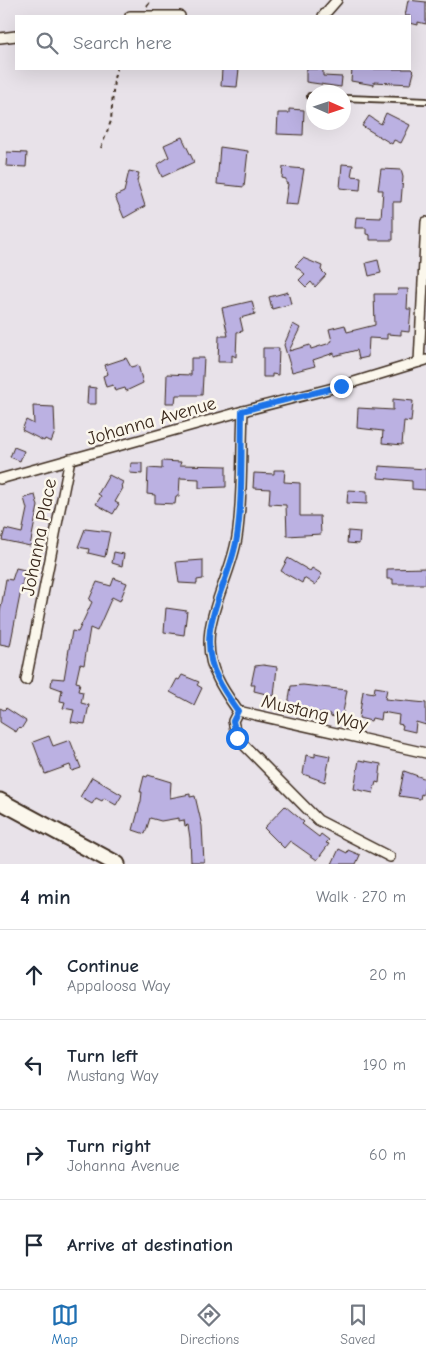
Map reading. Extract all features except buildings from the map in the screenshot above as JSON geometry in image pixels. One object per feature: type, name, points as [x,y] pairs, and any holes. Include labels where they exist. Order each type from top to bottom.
[{"type":"main road","points":[[0,801],[116,864]]},
{"type":"street","points":[[324,15],[337,0]]},
{"type":"street","points":[[0,38],[15,36]]},
{"type":"street","points":[[423,361],[426,222]]},
{"type":"street","name":"Johanna Avenue","points":[[0,479],[242,411],[341,386],[423,361]]},
{"type":"street","name":"Mustang Way","points":[[242,411],[237,535],[232,559],[208,628],[208,647],[217,678],[238,711],[426,753]]},
{"type":"street","name":"Johanna Place","points":[[26,680],[70,459]]},
{"type":"street","points":[[238,711],[233,721],[237,738],[318,820],[390,857]]},
{"type":"lane","points":[[351,98],[426,101]]},
{"type":"path","points":[[101,148],[111,121],[116,70]]},
{"type":"route","points":[[237,738],[233,721],[238,711],[217,678],[208,647],[208,628],[232,559],[237,535],[242,411],[341,386]]}]
